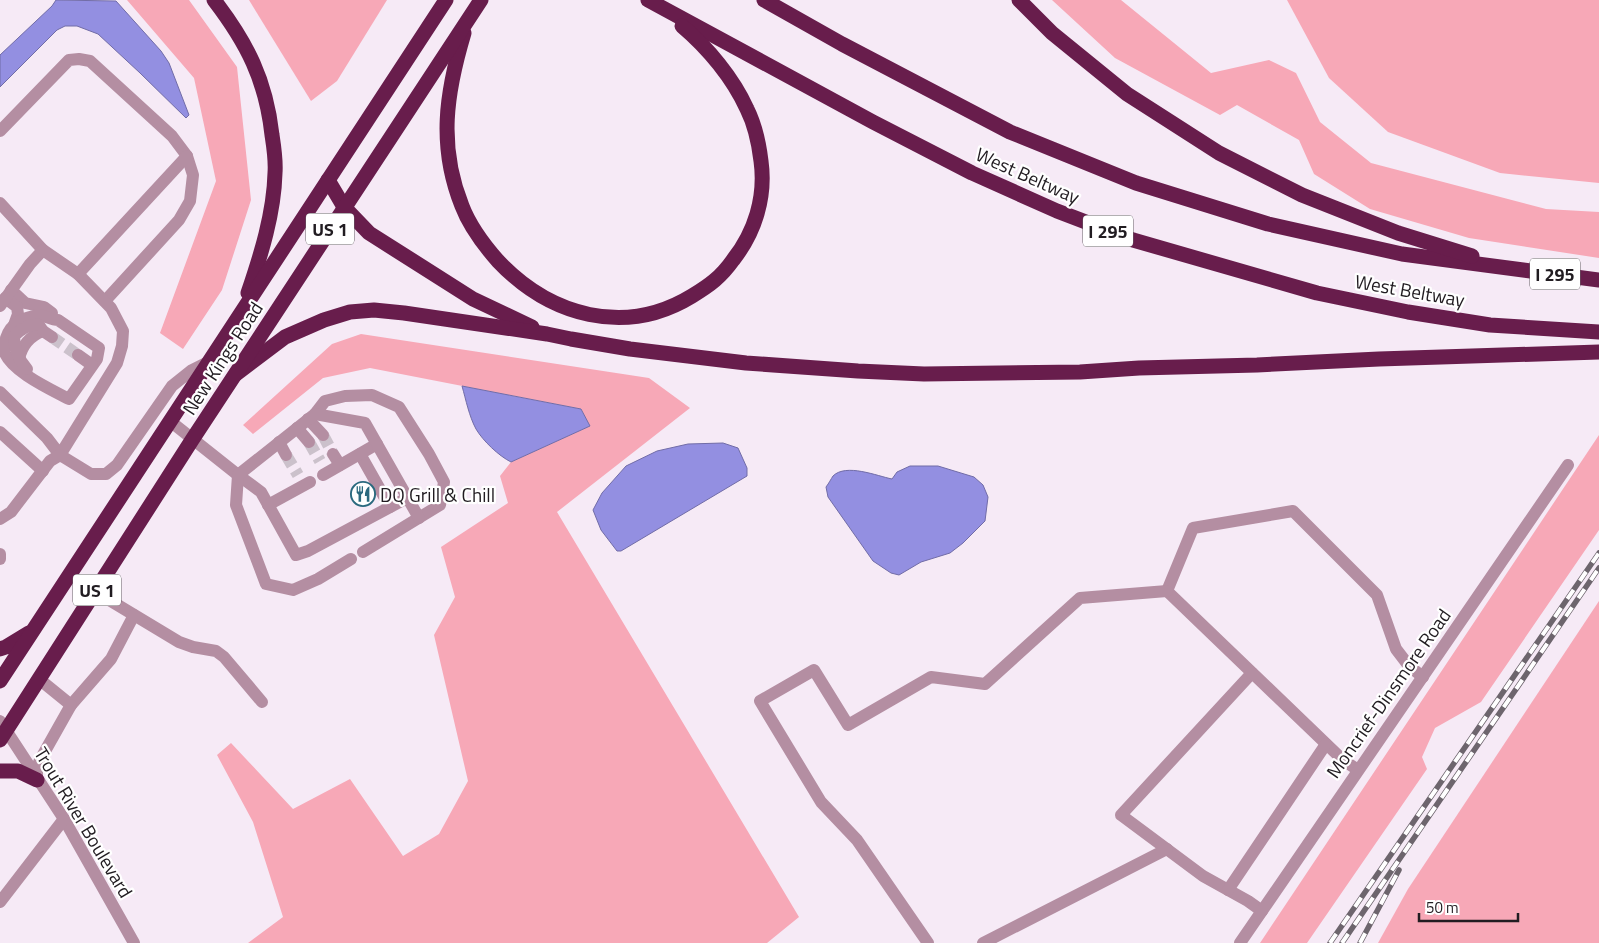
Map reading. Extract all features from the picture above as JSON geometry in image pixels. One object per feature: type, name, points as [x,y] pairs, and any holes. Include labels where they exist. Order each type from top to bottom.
[{"type":"highway","points":[[214,0],[233,26],[255,64],[270,115],[274,153],[275,174],[262,253],[240,315]]},
{"type":"highway","name":"New Kings Road","points":[[0,681],[446,0]]},
{"type":"highway","name":"New Kings Road","points":[[2,731],[96,592],[192,440],[481,0]]},
{"type":"highway","name":"West Beltway","points":[[764,0],[842,44],[1010,132],[1136,183],[1268,224],[1402,254],[1599,280]]},
{"type":"highway","points":[[1019,0],[1052,33],[1127,94],[1219,153],[1302,196],[1398,233],[1512,268]]},
{"type":"highway","points":[[468,18],[453,70],[447,112],[446,142],[451,170],[462,205],[472,228],[508,271],[526,287],[569,310],[590,315],[619,318],[653,313],[679,304],[722,275],[742,250],[757,219],[762,192],[763,172],[759,142],[747,109],[726,73],[695,37],[653,3]]},
{"type":"highway","name":"West Beltway","points":[[653,3],[873,122],[972,173],[1132,240],[1317,293],[1408,312],[1490,325],[1599,332]]},
{"type":"highway","points":[[328,180],[344,207],[370,233],[473,299],[547,334]]},
{"type":"highway","points":[[236,374],[285,337],[324,320],[350,312],[374,310],[547,334],[630,349],[746,363],[924,374],[1080,372],[1139,368],[1599,352]]},
{"type":"highway","points":[[0,649],[33,632]]},
{"type":"highway","points":[[0,771],[18,771],[37,780]]},
{"type":"street","points":[[0,131],[69,60],[79,59],[90,61],[172,136],[187,156],[193,175],[190,201],[179,220],[105,301]]},
{"type":"street","points":[[78,274],[187,156]]},
{"type":"street","points":[[0,203],[43,250],[78,274],[105,301],[123,330],[122,346],[114,368],[60,455],[50,461],[11,512],[0,519]]},
{"type":"street","points":[[5,298],[30,264],[43,250]]},
{"type":"street","points":[[5,298],[44,307],[56,315],[58,320],[98,348],[94,362],[69,399],[36,381],[18,368],[8,359],[4,349],[8,331],[24,318],[39,315],[52,320],[58,320]]},
{"type":"street","points":[[5,298],[17,307],[18,314],[14,325]]},
{"type":"street","points":[[36,381],[19,359],[14,347],[14,336],[20,330],[33,324],[39,325],[48,334]]},
{"type":"street","points":[[78,355],[114,368]]},
{"type":"street","points":[[0,392],[47,438],[60,455],[91,474],[106,474],[117,465],[172,386],[192,370],[210,361]]},
{"type":"street","points":[[351,559],[318,579],[293,590],[266,584],[236,505],[238,476],[311,416],[325,401],[345,396],[372,395],[399,407],[444,482],[440,505],[363,552]]},
{"type":"street","points":[[311,416],[323,435]]},
{"type":"street","points":[[311,416],[365,423],[419,518]]},
{"type":"street","points":[[170,421],[238,476],[261,492],[296,555],[308,551],[407,498]]},
{"type":"street","points":[[297,428],[309,442]]},
{"type":"street","points":[[0,432],[43,471]]},
{"type":"street","points":[[279,442],[286,455]]},
{"type":"street","points":[[320,461],[325,474],[377,444]]},
{"type":"street","points":[[333,454],[340,465]]},
{"type":"street","points":[[360,454],[390,507]]},
{"type":"street","name":"Moncrief-Dinsmore Road","points":[[1240,943],[1568,465]]},
{"type":"street","points":[[268,505],[304,481]]},
{"type":"street","points":[[1167,592],[1193,528],[1293,511],[1377,595],[1396,649],[1409,666],[1423,677]]},
{"type":"street","points":[[0,554],[0,559]]},
{"type":"street","points":[[96,592],[179,642],[193,647],[216,651],[224,657],[262,702]]},
{"type":"street","points":[[928,943],[857,840],[821,802],[760,701],[814,670],[848,725],[931,677],[985,684],[1080,598],[1167,592],[1343,760],[1358,770]]},
{"type":"street","points":[[37,780],[37,767],[40,760],[72,706],[111,659],[134,615]]},
{"type":"street","points":[[1252,673],[1122,815],[1203,876],[1248,900],[1262,911]]},
{"type":"street","points":[[39,678],[72,706]]},
{"type":"street","name":"Trout River Boulevard","points":[[2,731],[64,820],[134,943]]},
{"type":"street","points":[[1228,890],[1326,744]]},
{"type":"street","points":[[0,902],[64,820]]},
{"type":"street","points":[[983,943],[1167,849]]},
{"type":"shaded area","points":[[56,0],[116,1],[161,51],[169,63],[189,115],[186,118],[98,34],[77,26],[65,26],[57,30],[0,87],[0,55]]},
{"type":"shaded area","points":[[127,0],[189,0],[237,67],[251,200],[222,290],[183,349],[160,333],[216,181],[194,78]]},
{"type":"shaded area","points":[[249,0],[387,0],[337,81],[311,101]]},
{"type":"shaded area","points":[[1052,0],[1121,0],[1211,73],[1269,60],[1296,73],[1320,122],[1371,163],[1546,209],[1599,212],[1599,258],[1469,238],[1370,209],[1314,174],[1299,140],[1237,105],[1220,115],[1115,58]]},
{"type":"shaded area","points":[[1287,0],[1599,0],[1599,183],[1500,173],[1388,132],[1329,78]]},
{"type":"shaded area","points":[[361,334],[649,378],[690,408],[557,512],[799,917],[767,943],[248,943],[283,917],[253,822],[217,755],[231,743],[293,809],[350,779],[403,856],[439,834],[468,781],[434,635],[455,597],[441,547],[508,503],[500,476],[511,462],[590,426],[581,409],[370,368],[323,378],[253,434],[243,425],[332,344]]},
{"type":"shaded area","points":[[462,386],[581,409],[590,426],[511,462],[492,448],[476,429]]},
{"type":"shaded area","points":[[1599,435],[1599,530],[1481,702],[1435,728],[1422,757],[1427,769],[1307,943],[1260,943]]},
{"type":"shaded area","points":[[723,443],[738,448],[747,468],[747,476],[621,551],[617,551],[601,530],[593,510],[602,493],[626,466],[657,451],[688,444]]},
{"type":"shaded area","points":[[910,466],[938,466],[974,477],[983,485],[988,497],[985,521],[963,543],[950,553],[921,562],[899,575],[891,573],[873,561],[828,497],[826,487],[833,476],[839,472],[853,470],[892,479],[897,472]]},
{"type":"shaded area","points":[[1599,601],[1599,943],[1378,943],[1408,889]]},
{"type":"tunnel","points":[[52,337],[78,355]]},
{"type":"tunnel","points":[[323,435],[333,454]]},
{"type":"tunnel","points":[[309,442],[320,461]]},
{"type":"tunnel","points":[[286,455],[298,475]]},
{"type":"railway","points":[[1330,943],[1599,553]]},
{"type":"railway","points":[[1342,943],[1599,568]]},
{"type":"railway","points":[[1360,943],[1399,870]]},
{"type":"place","name":"DQ Grill & Chill","points":[[363,494]]}]
